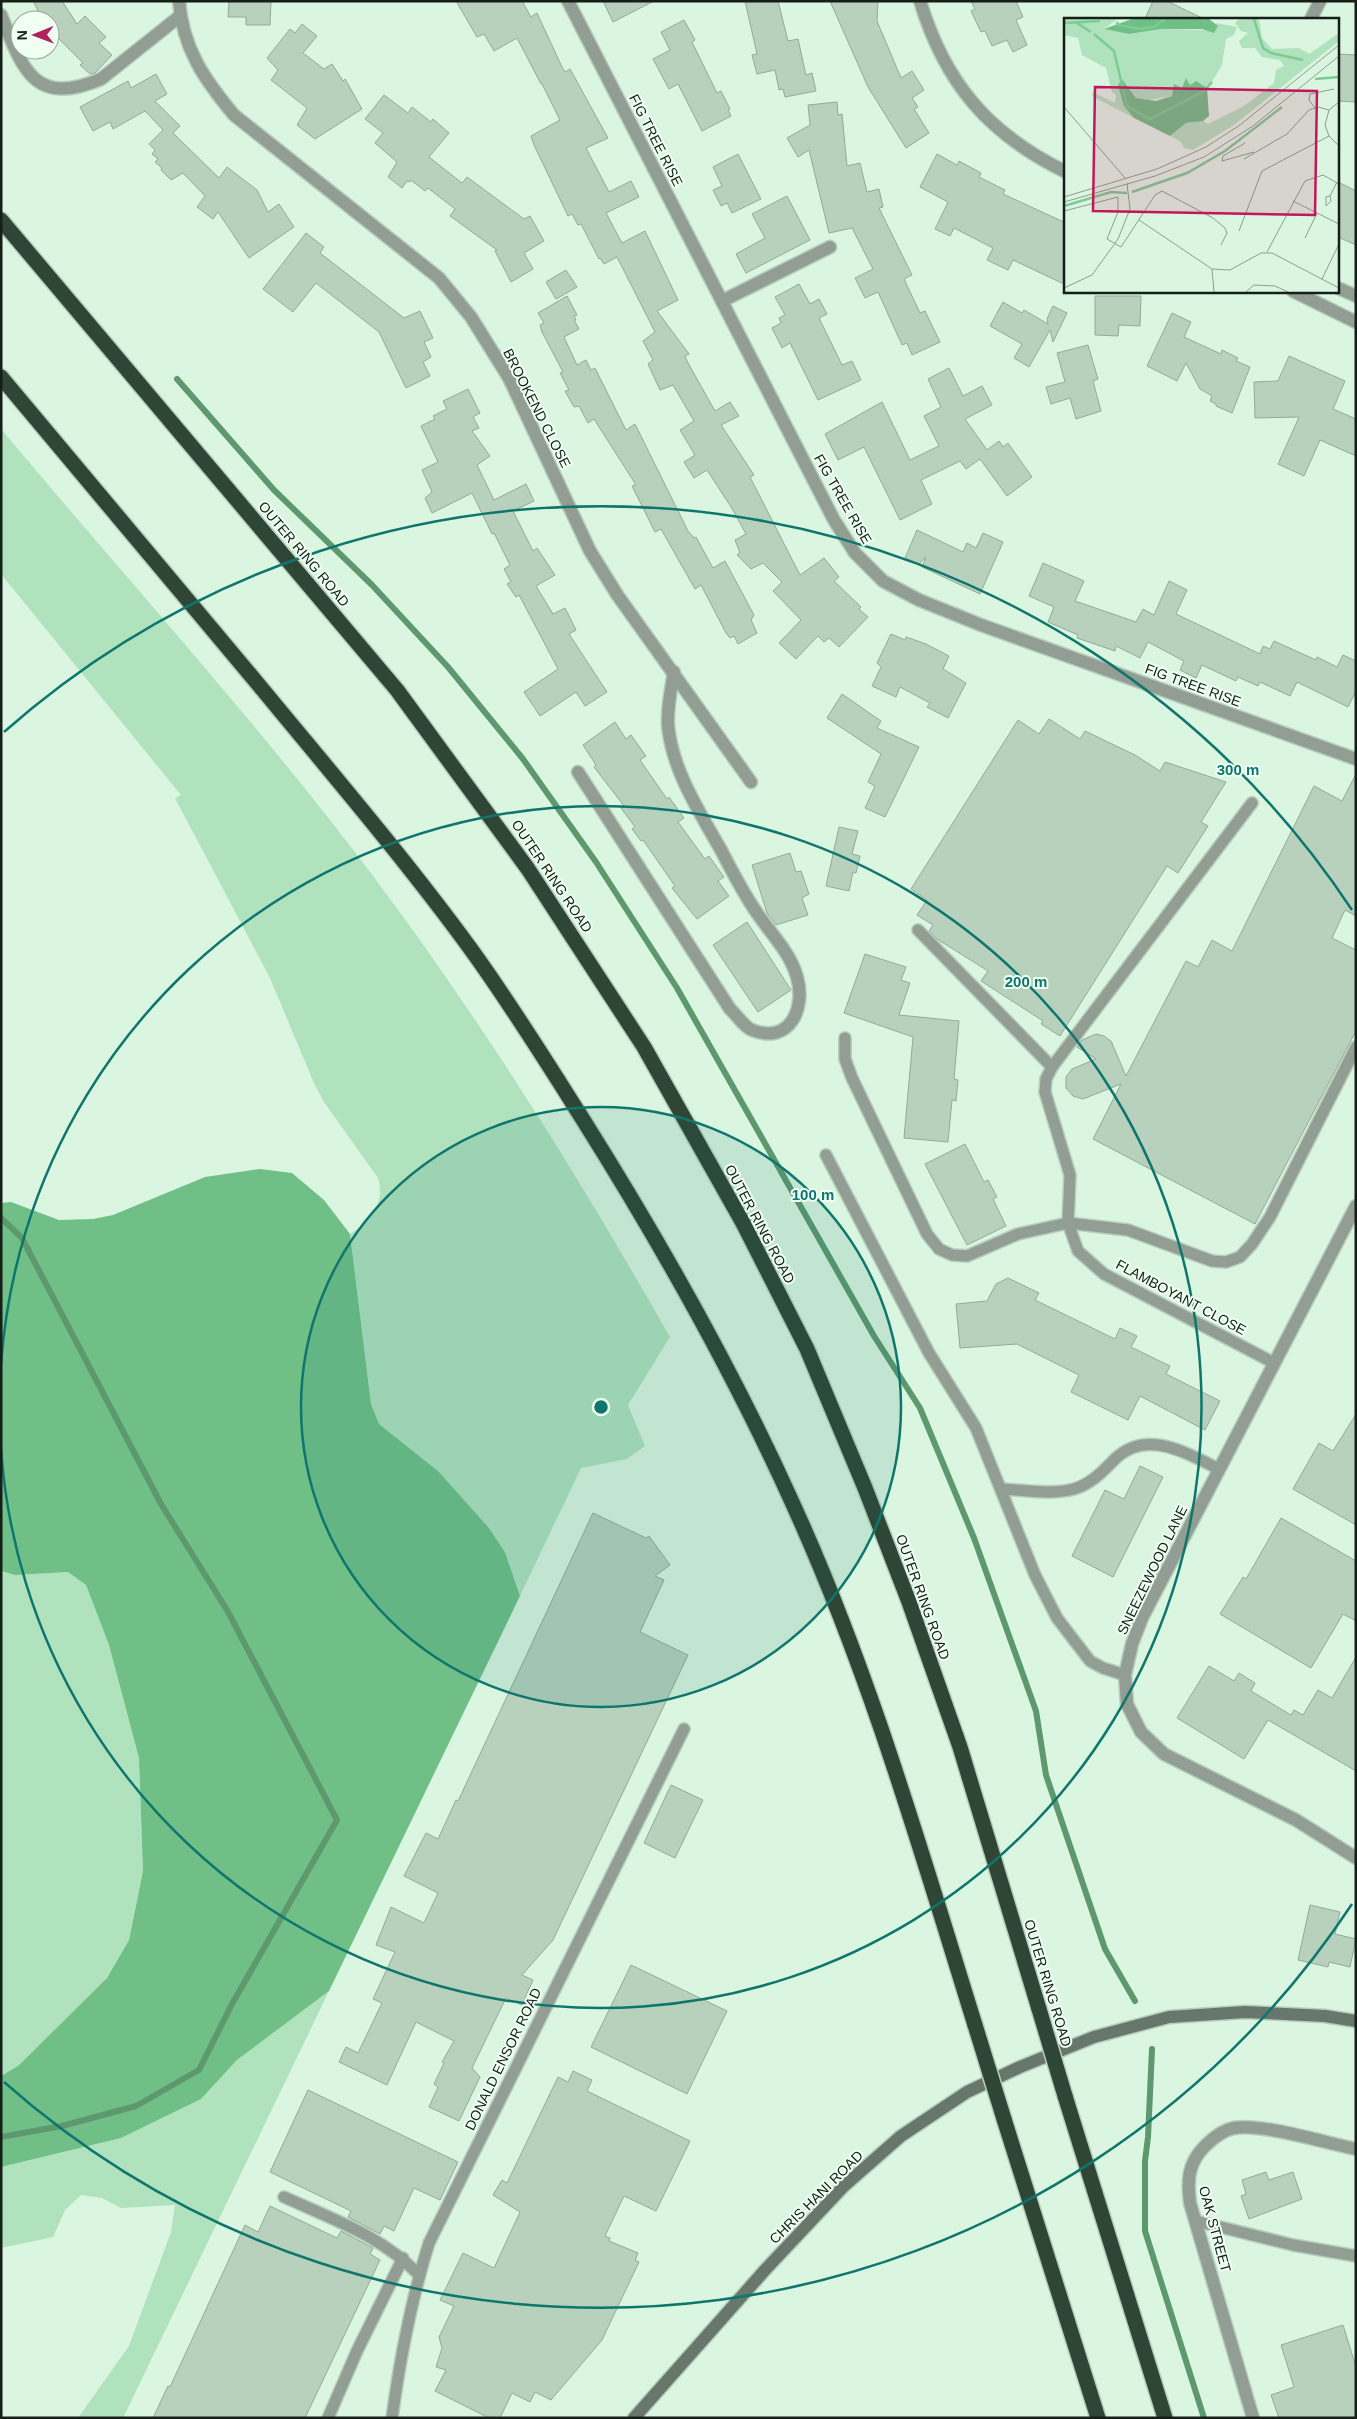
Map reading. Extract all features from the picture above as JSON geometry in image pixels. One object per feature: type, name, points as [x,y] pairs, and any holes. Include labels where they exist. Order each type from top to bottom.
[{"type":"highway","name":"OUTER RING ROAD","points":[[1,220],[397,690],[528,869],[644,1047],[743,1223],[807,1349],[865,1488],[909,1602],[960,1747],[1065,2096],[1165,2418]]},
{"type":"highway","points":[[1,377],[401,857],[471,949],[532,1038],[632,1197],[699,1314],[792,1502],[834,1602],[882,1727],[1098,2418]]},
{"type":"street","name":"BROOKEND CLOSE","points":[[179,1],[180,16],[191,53],[207,82],[234,115],[439,278],[471,317],[508,378],[590,551],[618,596],[751,782]]},
{"type":"street","name":"FIG TREE RISE","points":[[568,1],[834,520],[855,553],[883,581],[920,600],[981,625],[1356,759]]},
{"type":"street","points":[[920,1],[936,48],[964,93],[982,114],[1011,139],[1045,162],[1064,171]]},
{"type":"street","points":[[1312,18],[1320,1]]},
{"type":"street","points":[[1,15],[14,49],[33,78],[48,88],[65,89],[86,86],[101,80],[180,16]]},
{"type":"street","points":[[722,302],[830,247]]},
{"type":"street","points":[[1340,289],[1356,296]]},
{"type":"street","points":[[1296,292],[1356,322]]},
{"type":"street","points":[[578,772],[730,1009],[750,1029],[764,1033],[776,1032],[788,1026],[798,1015],[802,997],[797,976],[784,949],[755,911],[686,784],[674,757],[668,725],[668,703],[674,672]]},
{"type":"street","name":"SNEEZEWOOD LANE","points":[[1356,1206],[1142,1618],[1132,1644],[1125,1675],[1127,1704],[1141,1732],[1164,1754],[1296,1820],[1356,1858]]},
{"type":"street","name":"CHRIS HANI ROAD","points":[[634,2418],[765,2270],[844,2186],[901,2136],[968,2092],[1020,2067],[1094,2037],[1169,2017],[1245,2012],[1325,2016],[1356,2021]]},
{"type":"street","name":"OAK STREET","points":[[1253,2418],[1196,2221],[1187,2182],[1191,2166],[1199,2152],[1214,2138],[1232,2128],[1251,2127],[1356,2150]]},
{"type":"lane","points":[[1068,1223],[1070,1175],[1045,1092],[1046,1079],[1052,1068],[1252,803]]},
{"type":"lane","points":[[918,930],[1052,1068]]},
{"type":"lane","points":[[845,1038],[845,1060],[852,1078],[926,1234],[939,1248],[952,1255],[967,1256],[1018,1234],[1068,1223],[1128,1230],[1212,1262],[1226,1262],[1240,1257],[1252,1244],[1270,1216],[1356,1047]]},
{"type":"lane","points":[[826,1154],[929,1353],[976,1428],[1035,1575],[1057,1618],[1090,1661],[1103,1668],[1125,1675]]},
{"type":"lane","name":"FLAMBOYANT CLOSE","points":[[1068,1223],[1078,1251],[1104,1274],[1274,1363]]},
{"type":"lane","points":[[1001,1489],[1073,1490],[1088,1484],[1115,1458],[1139,1444],[1154,1443],[1168,1446],[1219,1469]]},
{"type":"lane","name":"DONALD ENSOR ROAD","points":[[392,2418],[398,2377],[419,2275],[433,2234],[684,1729]]},
{"type":"lane","points":[[284,2197],[358,2230],[403,2258],[419,2275]]},
{"type":"lane","points":[[1196,2221],[1293,2245],[1356,2256]]},
{"type":"lane","points":[[328,2418],[357,2351],[403,2258]]},
{"type":"green space","points":[[1,429],[296,778],[337,829],[428,951],[554,1141],[670,1337],[628,1405],[645,1446],[627,1459],[581,1468],[520,1596],[505,1552],[438,1471],[379,1424],[371,1404],[350,1234],[370,1217],[378,1204],[380,1187],[378,1178],[324,1102],[314,1083],[270,978],[175,798],[181,795],[1,574]]},
{"type":"green space","points":[[260,1169],[292,1173],[324,1200],[350,1234],[371,1404],[379,1424],[438,1471],[488,1527],[505,1552],[520,1596],[329,1991],[237,2060],[201,2099],[121,2138],[1,2167],[1,2076],[18,2066],[107,1978],[129,1940],[143,1871],[139,1758],[109,1645],[86,1585],[68,1572],[15,1575],[1,1571],[1,1203],[11,1202],[59,1220],[93,1219],[113,1215],[205,1177]]},
{"type":"green space","points":[[1,1571],[15,1575],[68,1572],[86,1585],[109,1645],[139,1758],[143,1871],[129,1940],[107,1978],[18,2066],[1,2076]]},
{"type":"green space","points":[[329,1991],[123,2418],[78,2418],[129,2346],[171,2232],[175,2205],[121,2208],[102,2198],[81,2195],[65,2210],[53,2237],[1,2248],[1,2167],[121,2138],[201,2099],[237,2060]]},
{"type":"building","points":[[33,1],[62,1],[77,24],[85,16],[106,37],[99,43],[112,55],[95,73],[90,74],[80,65],[83,63],[60,40],[60,10],[38,10]]},
{"type":"building","points":[[229,1],[271,1],[270,25],[246,25],[246,17],[228,17]]},
{"type":"building","points":[[456,1],[522,1],[531,17],[537,13],[562,67],[565,72],[570,69],[608,138],[586,148],[609,192],[631,181],[639,197],[606,213],[622,243],[645,231],[678,300],[657,311],[689,354],[685,356],[688,363],[715,411],[730,402],[739,416],[721,425],[754,475],[750,477],[800,575],[824,558],[839,577],[834,581],[861,607],[859,609],[868,617],[839,647],[829,638],[824,642],[818,636],[796,659],[779,643],[801,620],[773,591],[782,582],[763,563],[751,569],[737,555],[740,553],[735,540],[746,534],[707,470],[694,478],[684,462],[695,455],[680,430],[694,421],[673,385],[660,390],[648,364],[653,360],[643,341],[655,332],[617,257],[604,264],[599,259],[581,224],[578,225],[572,214],[568,216],[534,145],[531,136],[560,120],[542,84],[517,38],[494,51],[484,34],[477,37]]},
{"type":"building","points":[[603,1],[654,1],[613,22]]},
{"type":"building","points":[[745,1],[778,1],[788,41],[798,39],[806,75],[812,73],[816,91],[785,97],[783,89],[779,90],[775,70],[757,74],[752,55],[757,54]]},
{"type":"building","points":[[830,1],[878,1],[877,21],[901,78],[912,71],[924,90],[912,98],[918,107],[914,109],[929,133],[906,148],[868,87]]},
{"type":"building","points":[[971,1],[1016,1],[1023,17],[1016,20],[1027,45],[1013,52],[1007,40],[992,46],[985,31],[981,32],[971,11],[975,9]]},
{"type":"building","points":[[1153,1],[1167,1],[1202,18],[1145,18]]},
{"type":"building","points":[[684,20],[695,40],[692,42],[717,93],[721,91],[730,109],[728,110],[731,116],[702,131],[678,84],[669,89],[653,59],[670,50],[661,32]]},
{"type":"building","points":[[302,24],[317,36],[303,53],[324,69],[332,64],[343,81],[345,79],[362,109],[315,139],[297,125],[307,108],[271,80],[278,70],[267,58],[290,29],[295,33]]},
{"type":"building","points":[[1340,54],[1356,55],[1356,102],[1340,101]]},
{"type":"building","points":[[156,74],[167,94],[155,101],[180,126],[173,133],[219,178],[227,167],[257,190],[268,212],[279,204],[294,227],[249,258],[218,212],[213,219],[197,207],[205,196],[183,173],[171,180],[155,162],[158,159],[152,154],[155,150],[149,144],[163,130],[145,111],[113,129],[110,122],[93,131],[80,107],[128,81],[131,88]]},
{"type":"building","points":[[384,95],[408,113],[412,107],[431,122],[433,119],[449,133],[429,157],[462,183],[467,177],[524,219],[530,216],[544,241],[524,253],[533,269],[511,282],[495,251],[497,250],[450,216],[455,209],[428,188],[425,191],[411,180],[410,182],[407,181],[402,188],[388,177],[397,162],[375,143],[383,133],[365,119]]},
{"type":"building","points":[[837,102],[838,115],[842,114],[847,166],[860,163],[867,192],[879,189],[883,207],[879,208],[912,275],[904,279],[920,313],[925,311],[940,342],[912,355],[907,343],[902,345],[878,292],[865,298],[855,278],[873,269],[852,228],[829,233],[809,150],[798,157],[787,138],[810,125],[808,105]]},
{"type":"building","points":[[738,154],[761,199],[732,213],[727,203],[721,206],[713,190],[722,186],[713,167]]},
{"type":"building","points":[[937,154],[957,165],[959,161],[981,173],[979,177],[1005,190],[1003,194],[1064,222],[1064,284],[1013,260],[1008,270],[987,260],[993,248],[954,228],[950,236],[935,229],[948,202],[920,187]]},
{"type":"building","points":[[1340,183],[1356,191],[1356,245],[1340,238]]},
{"type":"building","points":[[787,196],[810,240],[746,273],[736,254],[765,238],[752,214]]},
{"type":"building","points":[[306,233],[324,247],[320,253],[404,318],[420,311],[433,338],[424,342],[431,357],[423,362],[430,376],[406,388],[379,332],[316,283],[293,312],[263,289]]},
{"type":"building","points":[[566,270],[577,287],[556,299],[546,282]]},
{"type":"building","points":[[799,284],[810,304],[819,299],[827,314],[819,318],[842,365],[852,361],[861,380],[818,400],[790,343],[782,348],[772,328],[781,323],[779,318],[785,315],[775,297]]},
{"type":"building","points":[[567,296],[577,315],[574,316],[576,320],[574,320],[579,329],[564,337],[577,365],[586,360],[591,370],[595,368],[626,430],[635,424],[688,531],[694,538],[696,537],[713,568],[725,561],[754,615],[751,620],[757,633],[738,644],[734,636],[730,638],[726,633],[701,585],[695,589],[661,529],[655,532],[632,486],[636,485],[594,419],[588,423],[579,406],[574,407],[565,391],[569,390],[560,373],[563,372],[542,332],[540,325],[544,323],[538,313]]},
{"type":"building","points":[[1095,296],[1141,296],[1140,326],[1119,325],[1118,336],[1095,335]]},
{"type":"building","points":[[1003,302],[1022,313],[1024,310],[1048,324],[1047,319],[1053,306],[1067,313],[1053,342],[1050,330],[1029,367],[1014,358],[1022,344],[990,326]]},
{"type":"building","points":[[1172,313],[1191,322],[1184,337],[1221,354],[1222,350],[1238,358],[1236,361],[1250,367],[1232,413],[1216,406],[1216,404],[1210,401],[1212,396],[1200,389],[1186,363],[1177,381],[1147,366]]},
{"type":"building","points":[[1088,345],[1098,379],[1093,381],[1101,411],[1076,419],[1070,398],[1051,404],[1046,387],[1065,382],[1057,353]]},
{"type":"building","points":[[1289,356],[1345,381],[1333,409],[1356,419],[1356,456],[1320,440],[1304,476],[1278,464],[1299,417],[1255,418],[1254,382],[1278,381]]},
{"type":"building","points":[[949,368],[963,396],[982,386],[992,405],[965,419],[987,450],[999,441],[1003,447],[1008,443],[1032,477],[1007,496],[980,459],[966,469],[960,461],[921,480],[932,504],[900,520],[864,447],[838,460],[825,434],[882,402],[910,460],[939,446],[924,416],[941,407],[928,379]]},
{"type":"building","points":[[468,389],[480,413],[473,417],[479,428],[472,431],[490,456],[477,465],[494,500],[526,484],[534,501],[513,511],[533,551],[537,548],[555,575],[536,586],[553,614],[565,608],[576,630],[569,634],[607,692],[585,706],[576,692],[540,716],[524,692],[558,669],[519,595],[516,597],[507,584],[511,582],[504,569],[510,565],[494,533],[492,534],[472,493],[432,513],[425,498],[432,492],[422,470],[438,462],[421,426],[435,419],[433,416],[447,409],[443,401]]},
{"type":"building","points":[[917,530],[963,552],[967,543],[976,548],[983,533],[1003,542],[980,594],[922,567],[926,557],[919,564],[905,558]]},
{"type":"building","points":[[1043,563],[1084,581],[1075,601],[1136,622],[1143,609],[1154,615],[1169,581],[1187,590],[1176,614],[1260,654],[1263,646],[1270,649],[1274,641],[1316,660],[1317,657],[1337,667],[1343,655],[1356,661],[1356,691],[1348,707],[1297,682],[1290,696],[1260,682],[1258,686],[1238,677],[1236,681],[1202,665],[1196,678],[1180,670],[1184,661],[1148,642],[1140,658],[1116,646],[1115,651],[1077,638],[1078,635],[1048,622],[1054,607],[1029,596]]},
{"type":"building","points":[[891,634],[905,640],[906,637],[926,644],[949,656],[943,669],[966,683],[948,718],[927,707],[930,703],[900,687],[896,697],[872,686],[881,667],[877,663]]},
{"type":"building","points":[[842,694],[881,721],[877,728],[919,747],[885,817],[865,808],[875,786],[868,782],[881,754],[827,718]]},
{"type":"building","points":[[1049,719],[1080,739],[1085,731],[1135,755],[1160,771],[1165,762],[1226,782],[1201,822],[1208,826],[1178,873],[1167,866],[1060,1036],[1041,1024],[1043,1021],[981,981],[988,971],[937,939],[929,931],[933,925],[917,915],[927,900],[911,889],[1018,720],[1039,734]]},
{"type":"building","points":[[615,722],[626,739],[631,735],[646,756],[640,760],[667,799],[669,797],[684,818],[678,822],[705,859],[709,856],[724,877],[718,881],[729,896],[697,919],[672,888],[675,886],[643,840],[641,841],[632,829],[635,827],[621,808],[624,806],[594,767],[596,765],[583,745]]},
{"type":"building","points":[[1356,774],[1356,916],[1345,910],[1332,938],[1356,950],[1356,1031],[1255,1224],[1093,1139],[1121,1084],[1083,1099],[1073,1096],[1066,1088],[1066,1077],[1072,1069],[1096,1059],[1077,1047],[1082,1040],[1096,1034],[1104,1036],[1111,1041],[1126,1076],[1186,961],[1198,967],[1212,940],[1232,951],[1314,786],[1342,801]]},
{"type":"building","points":[[839,827],[858,831],[852,854],[860,856],[856,873],[853,872],[849,891],[826,886]]},
{"type":"building","points":[[790,853],[796,872],[801,871],[809,894],[802,898],[808,915],[776,925],[767,913],[752,865]]},
{"type":"building","points":[[747,922],[791,990],[758,1012],[713,945]]},
{"type":"building","points":[[865,954],[906,967],[901,980],[910,983],[899,1015],[959,1021],[954,1079],[958,1080],[956,1101],[952,1100],[948,1142],[904,1138],[913,1037],[844,1013]]},
{"type":"building","points":[[965,1144],[984,1182],[988,1180],[997,1197],[993,1199],[1006,1226],[967,1245],[925,1164]]},
{"type":"building","points":[[1008,1278],[1039,1293],[1035,1300],[1115,1339],[1120,1328],[1137,1336],[1131,1347],[1170,1366],[1166,1374],[1220,1401],[1205,1430],[1140,1396],[1128,1420],[1071,1392],[1079,1375],[1017,1344],[960,1348],[956,1304],[987,1301],[996,1284]]},
{"type":"building","points":[[1356,1414],[1356,1525],[1293,1489],[1319,1443],[1333,1451]]},
{"type":"building","points":[[1140,1466],[1163,1477],[1113,1577],[1072,1556],[1105,1490],[1124,1499]]},
{"type":"building","points":[[593,1513],[646,1538],[649,1536],[670,1565],[655,1576],[664,1580],[640,1632],[688,1655],[553,1940],[522,1975],[533,1980],[522,2005],[506,1998],[472,2068],[480,2077],[459,2121],[429,2107],[438,2087],[434,2084],[444,2063],[442,2062],[454,2041],[416,2022],[387,2085],[339,2062],[346,2047],[358,2053],[382,2003],[373,1999],[395,1952],[376,1945],[391,1907],[424,1923],[438,1893],[404,1876],[426,1833],[438,1839],[456,1800],[458,1801]]},
{"type":"building","points":[[1281,1518],[1356,1561],[1356,1621],[1343,1614],[1311,1668],[1220,1614],[1243,1577],[1246,1579]]},
{"type":"building","points":[[1356,1657],[1356,1771],[1268,1720],[1244,1759],[1177,1718],[1209,1666],[1234,1681],[1239,1673],[1255,1683],[1251,1691],[1291,1715],[1294,1710],[1303,1715],[1318,1690],[1332,1698]]},
{"type":"building","points":[[671,1785],[703,1800],[675,1858],[644,1843]]},
{"type":"building","points":[[1310,1905],[1340,1912],[1335,1934],[1356,1939],[1350,1967],[1329,1962],[1328,1967],[1298,1960]]},
{"type":"building","points":[[631,1965],[727,2011],[687,2094],[591,2047]]},
{"type":"building","points":[[573,2071],[592,2080],[587,2091],[690,2141],[656,2211],[624,2196],[605,2236],[610,2238],[609,2241],[638,2253],[635,2260],[639,2262],[602,2340],[551,2400],[535,2392],[530,2402],[512,2393],[500,2418],[489,2418],[435,2391],[446,2370],[436,2367],[442,2348],[439,2337],[454,2306],[440,2300],[463,2253],[494,2268],[520,2212],[493,2195],[502,2180],[507,2183],[558,2077],[568,2082]]},
{"type":"building","points":[[308,2090],[458,2162],[440,2200],[414,2188],[394,2231],[384,2226],[380,2234],[348,2217],[351,2211],[270,2172]]},
{"type":"building","points":[[1266,2172],[1269,2180],[1293,2172],[1302,2199],[1249,2219],[1241,2196],[1246,2194],[1242,2180]]},
{"type":"building","points":[[270,2206],[337,2238],[341,2231],[373,2248],[370,2254],[380,2260],[305,2418],[153,2418],[168,2386],[170,2387],[245,2225],[258,2232]]},
{"type":"building","points":[[1343,2325],[1356,2367],[1356,2418],[1279,2418],[1271,2395],[1294,2387],[1281,2345]]},
{"type":"waterway","points":[[177,379],[274,490],[372,585],[448,667],[523,759],[596,862],[677,988],[874,1336],[920,1408],[974,1538],[1036,1711],[1046,1775],[1105,1949],[1135,2001]]},
{"type":"waterway","points":[[1,1218],[22,1238],[161,1504],[227,1610],[337,1820],[232,2004],[199,2070],[136,2106],[62,2126],[1,2137]]},
{"type":"waterway","points":[[1152,2049],[1145,2161],[1145,2231],[1204,2418]]}]
